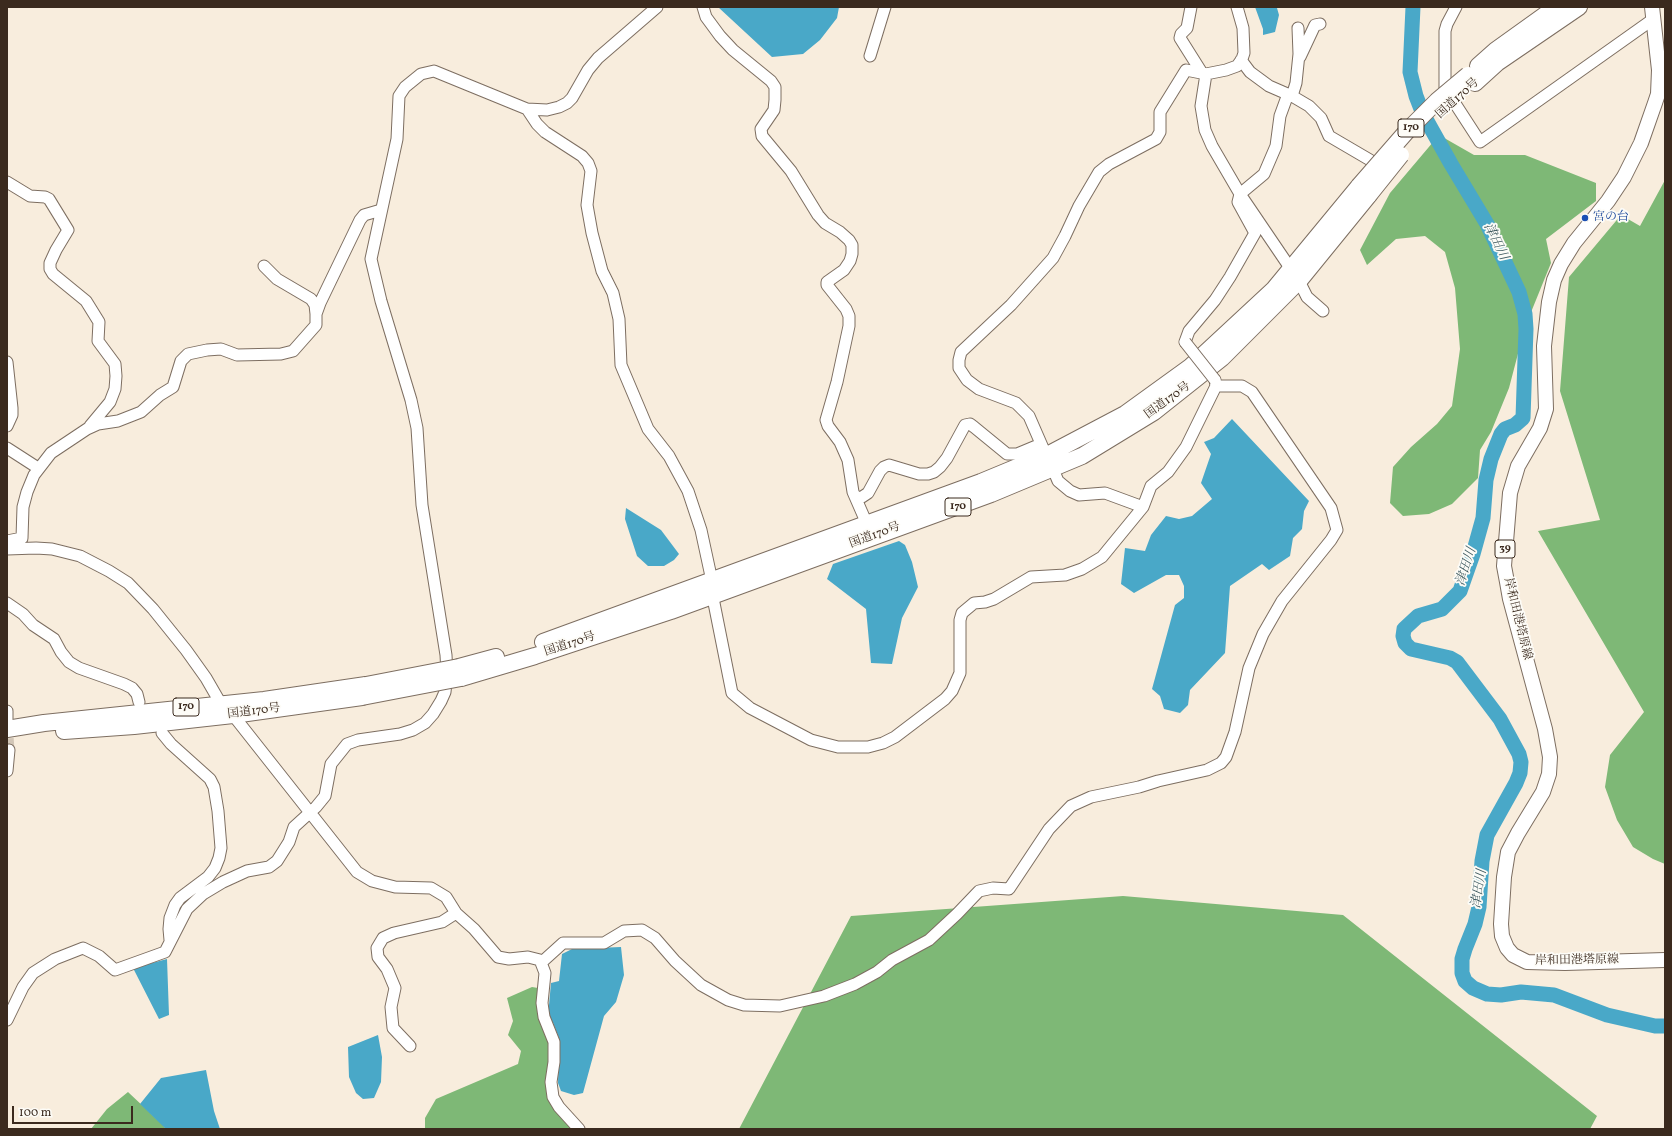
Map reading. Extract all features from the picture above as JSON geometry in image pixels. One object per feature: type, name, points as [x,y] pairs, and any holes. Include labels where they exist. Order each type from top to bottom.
[{"type":"highway","name":"国道170号","points":[[8,745],[55,732],[134,726],[233,715],[460,673],[535,656],[633,624],[712,588],[867,524],[1047,456],[1082,456],[1154,412],[1222,358],[1294,276],[1364,191],[1444,110],[1496,50],[1556,7]]},
{"type":"highway","name":"国道170号","points":[[1472,79],[1497,64],[1579,7]]},
{"type":"highway","name":"国道170号","points":[[712,588],[991,494],[1047,456]]},
{"type":"highway","name":"国道170号","points":[[7,729],[44,723],[222,704],[364,691]]},
{"type":"main road","name":"岸和田港塔原線","points":[[1652,13],[1659,70],[1658,94],[1641,143],[1624,177],[1574,243],[1561,264],[1554,280],[1549,302],[1544,346],[1546,409],[1540,428],[1518,466],[1510,494],[1504,566],[1510,599],[1545,729],[1550,757],[1549,774],[1543,792],[1508,852],[1504,877],[1501,924],[1502,936],[1506,948],[1513,955],[1527,962],[1565,963],[1665,960]]},
{"type":"street","points":[[7,1020],[23,987],[33,973],[55,959],[83,948],[99,956],[115,970],[165,952],[187,909],[203,894],[223,882],[247,871],[269,867],[277,861],[289,842],[294,827],[324,796],[331,764],[347,744],[358,740],[400,734],[413,730],[425,723],[442,701],[445,692],[447,674],[446,655],[422,505],[417,428],[411,400],[381,301],[371,259],[397,139],[399,96],[405,87],[421,74],[434,71],[528,110],[547,110],[559,107],[567,103],[588,70],[598,58],[657,7]]},
{"type":"street","points":[[703,7],[706,17],[733,50],[771,80],[775,87],[774,110],[761,129],[762,136],[792,171],[818,215],[825,223],[840,232],[849,240],[852,246],[850,261],[844,270],[827,282],[827,285],[846,309],[849,326],[837,382],[826,420],[828,426],[840,442],[848,460],[853,492],[867,524]]},
{"type":"street","points":[[870,56],[885,7]]},
{"type":"street","points":[[1191,7],[1186,28],[1181,34],[1180,38],[1204,74],[1201,106],[1205,130],[1212,146],[1240,194],[1307,297],[1323,311]]},
{"type":"street","points":[[1143,507],[1105,493],[1080,496],[1070,491],[1058,481],[1029,416],[1016,403],[979,389],[967,380],[959,368],[959,360],[961,352],[1011,305],[1053,258],[1079,206],[1099,172],[1109,164],[1156,139],[1160,132],[1160,112],[1186,70],[1204,74],[1231,68],[1236,66],[1241,60],[1244,53],[1243,28],[1237,7]]},
{"type":"street","points":[[1456,7],[1445,31],[1445,88],[1480,142],[1652,13]]},
{"type":"street","points":[[1299,59],[1316,25],[1320,24]]},
{"type":"street","points":[[7,549],[52,549],[80,556],[128,583],[153,609],[186,650],[222,704],[233,715],[357,872],[372,881],[395,887],[431,888],[446,897],[456,913],[474,929],[498,957],[509,959],[528,957],[540,960],[542,962],[563,943],[604,943],[624,931],[642,930],[655,938],[675,961],[701,985],[728,1000],[744,1005],[780,1006],[824,996],[855,984],[876,972],[892,960],[929,940],[979,891],[993,888],[1010,889],[1049,829],[1071,806],[1091,797],[1207,770],[1221,763],[1226,757],[1235,732],[1249,668],[1263,634],[1282,601],[1331,540],[1337,530],[1331,508],[1252,392],[1242,386],[1215,383],[1185,342],[1189,332],[1215,300],[1230,277],[1255,233],[1238,202],[1240,194],[1264,174],[1276,146],[1280,116],[1296,83],[1299,59],[1298,28]]},
{"type":"street","points":[[1241,60],[1250,72],[1260,80],[1309,106],[1321,118],[1330,136],[1370,160]]},
{"type":"street","points":[[528,110],[537,124],[545,132],[582,156],[588,163],[591,171],[587,205],[592,233],[602,272],[613,293],[619,319],[621,365],[648,429],[669,456],[688,491],[701,530],[732,693],[750,708],[811,740],[838,747],[868,747],[895,737],[945,699],[952,691],[960,673],[960,620],[962,613],[974,603],[994,599],[1031,577],[1065,575],[1082,569],[1102,557],[1143,507],[1151,486],[1168,472],[1192,437],[1215,383]]},
{"type":"street","points":[[7,182],[30,196],[45,197],[49,199],[68,230],[56,250],[50,263],[50,268],[53,274],[86,301],[99,322],[98,341],[115,364],[116,382],[110,402],[87,429]]},
{"type":"street","points":[[316,314],[360,220],[364,215],[381,210]]},
{"type":"street","points":[[7,541],[22,538],[23,507],[27,492],[38,468],[51,453],[87,429],[98,424],[118,420],[141,412],[160,395],[173,387],[181,361],[188,354],[221,349],[237,355],[281,354],[293,351],[316,325],[314,305],[311,299],[277,279],[264,266]]},
{"type":"street","points":[[7,362],[12,415],[7,426]]},
{"type":"street","points":[[856,498],[862,497],[868,493],[880,471],[889,465],[919,474],[934,472],[947,458],[965,425],[970,424],[1007,454],[1047,456]]},
{"type":"street","points":[[7,448],[38,468]]},
{"type":"street","points":[[7,603],[22,614],[33,625],[54,639],[60,652],[69,662],[79,668],[132,688],[137,694],[139,702]]},
{"type":"street","points":[[7,711],[7,720]]},
{"type":"street","points":[[162,733],[171,744],[210,779],[214,788],[218,811],[221,848],[220,858],[216,868],[208,877],[180,898],[176,905],[170,918],[170,942]]},
{"type":"street","points":[[7,771],[8,745]]},
{"type":"street","points":[[410,1046],[393,1028],[391,1007],[395,988],[387,969],[378,957],[377,948],[383,938],[394,933],[442,922],[456,913]]},
{"type":"street","points":[[540,960],[545,974],[542,1003],[544,1017],[554,1042],[554,1062],[551,1082],[553,1097],[559,1107],[579,1129]]},
{"type":"green space","points":[[1439,135],[1474,155],[1525,155],[1596,183],[1596,201],[1546,239],[1551,263],[1525,327],[1509,388],[1491,432],[1480,450],[1478,478],[1452,504],[1429,514],[1403,516],[1390,503],[1393,467],[1411,447],[1437,424],[1452,406],[1460,349],[1455,288],[1445,252],[1425,236],[1396,239],[1367,265],[1360,250],[1390,193]]},
{"type":"green space","points":[[1665,180],[1665,864],[1653,859],[1633,847],[1617,820],[1605,787],[1610,755],[1644,712],[1538,531],[1600,520],[1560,391],[1569,277],[1621,215],[1640,226]]},
{"type":"green space","points":[[1123,896],[1343,915],[1597,1116],[1590,1129],[739,1129],[851,916]]},
{"type":"green space","points":[[532,987],[538,988],[540,1023],[554,1042],[553,1097],[579,1129],[425,1129],[425,1118],[436,1099],[518,1064],[521,1051],[508,1035],[513,1021],[507,998]]},
{"type":"green space","points":[[128,1092],[166,1129],[91,1129],[107,1109]]},
{"type":"water","points":[[718,7],[839,7],[837,18],[820,40],[803,54],[772,57]]},
{"type":"water","points":[[1255,7],[1277,8],[1279,15],[1275,32],[1263,35],[1263,29]]},
{"type":"water","points":[[1232,419],[1309,501],[1304,511],[1302,529],[1293,538],[1290,556],[1269,570],[1262,564],[1230,586],[1225,653],[1190,690],[1188,705],[1180,713],[1164,709],[1160,696],[1152,689],[1175,605],[1184,598],[1184,586],[1179,575],[1166,575],[1134,593],[1121,584],[1125,548],[1145,551],[1151,535],[1166,516],[1179,519],[1192,516],[1212,499],[1201,483],[1211,454],[1204,442],[1214,438]]},
{"type":"water","points":[[626,508],[661,530],[679,554],[674,560],[664,566],[648,566],[637,556],[625,519]]},
{"type":"water","points":[[899,541],[905,545],[912,562],[918,587],[902,618],[892,664],[871,663],[866,609],[827,579],[833,564]]},
{"type":"water","points":[[621,947],[624,975],[616,1002],[604,1016],[583,1093],[574,1095],[561,1091],[558,1083],[559,1038],[553,1023],[548,1016],[551,983],[559,981],[562,954],[572,949]]},
{"type":"water","points":[[167,959],[169,1015],[159,1019],[133,968]]},
{"type":"water","points":[[378,1035],[382,1057],[381,1082],[374,1098],[363,1099],[356,1093],[349,1077],[348,1047]]},
{"type":"water","points":[[206,1070],[214,1111],[220,1129],[166,1129],[140,1104],[161,1078]]},
{"type":"waterway","name":"津田川","points":[[1413,7],[1410,72],[1416,96],[1423,114],[1487,224],[1519,292],[1525,314],[1526,329],[1523,418],[1515,425],[1505,429],[1501,434],[1491,459],[1486,480],[1483,518],[1473,554],[1460,591],[1442,609],[1418,616],[1404,629],[1403,636],[1405,643],[1411,649],[1450,658],[1457,662],[1500,719],[1519,754],[1521,762],[1520,773],[1516,783],[1487,835],[1482,861],[1479,907],[1475,924],[1462,959],[1462,973],[1465,981],[1473,988],[1487,994],[1501,995],[1521,992],[1554,995],[1607,1015],[1655,1026],[1665,1026]]},
{"type":"tunnel","points":[[7,722],[9,750]]},
{"type":"place","name":"宮の台","points":[[1585,218]]}]
